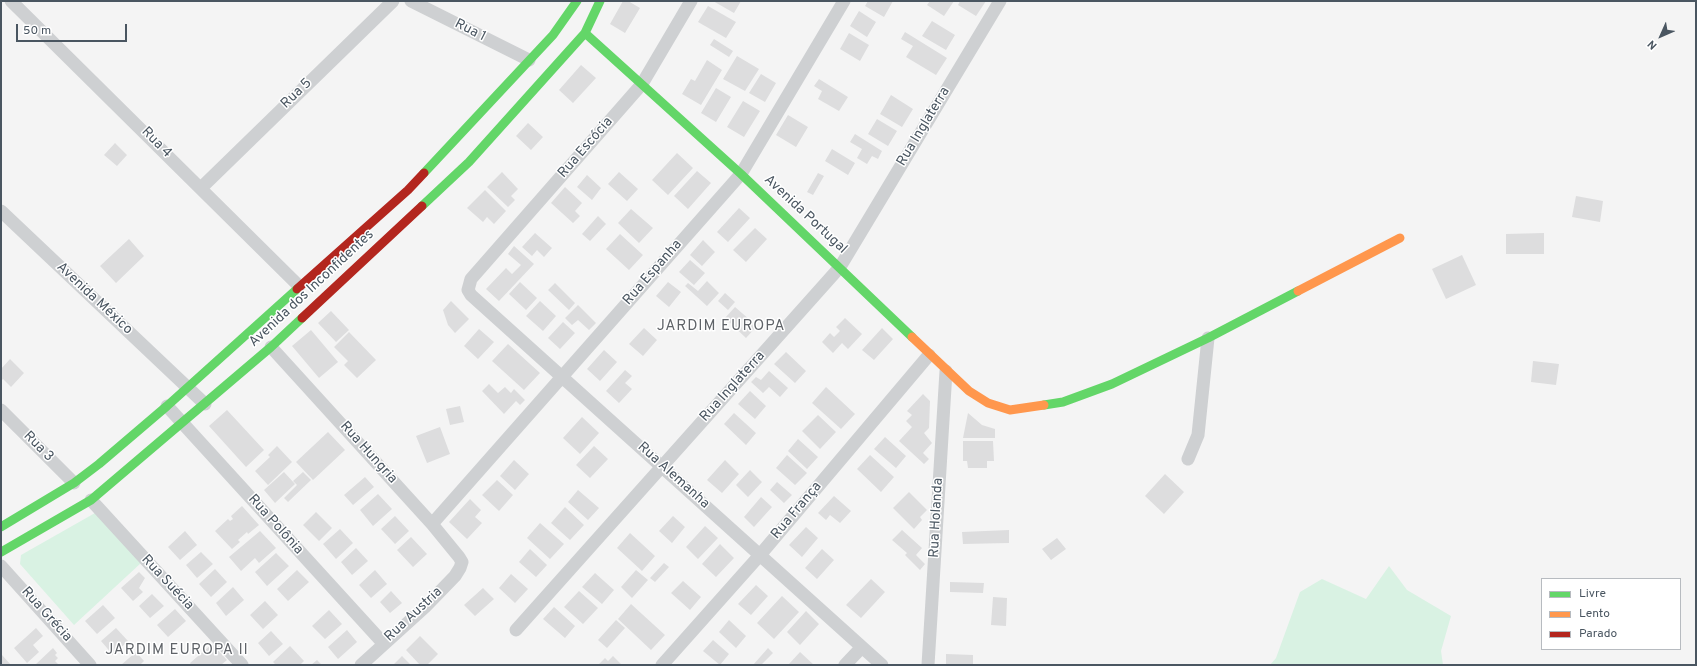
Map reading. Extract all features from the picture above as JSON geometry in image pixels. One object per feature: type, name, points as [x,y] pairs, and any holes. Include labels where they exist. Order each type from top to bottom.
[{"type":"street","name":"Rua 4","points":[[11,1],[299,286]]},
{"type":"street","name":"Rua 5","points":[[201,188],[393,1]]},
{"type":"street","name":"Rua 1","points":[[412,1],[529,60]]},
{"type":"street","name":"Avenida dos Inconfidentes","points":[[1,527],[74,483],[167,406],[299,286],[408,190],[552,35],[577,1]]},
{"type":"street","name":"Avenida dos Inconfidentes","points":[[1,552],[91,500],[271,346],[469,162],[585,33],[600,1]]},
{"type":"street","name":"Rua Escócia","points":[[468,285],[471,279],[642,84],[691,1]]},
{"type":"street","name":"Rua Espanha","points":[[432,524],[741,174],[844,1]]},
{"type":"street","name":"Rua Inglaterra","points":[[516,630],[840,267],[1000,1]]},
{"type":"street","name":"Avenida Portugal","points":[[585,33],[741,174],[840,267],[946,371],[988,404],[1010,410],[1062,402],[1112,384],[1208,338]]},
{"type":"street","name":"Avenida México","points":[[1,211],[205,404]]},
{"type":"street","points":[[1188,459],[1198,435],[1208,338],[1400,238]]},
{"type":"street","name":"Rua Alemanha","points":[[468,285],[468,290],[471,295],[882,665]]},
{"type":"street","name":"Rua Hungria","points":[[271,346],[432,524],[460,557],[462,562]]},
{"type":"street","name":"Rua França","points":[[662,665],[760,555],[929,355]]},
{"type":"street","name":"Rua Holanda","points":[[928,665],[946,371]]},
{"type":"street","name":"Rua Polônia","points":[[167,406],[384,644]]},
{"type":"street","name":"Rua 3","points":[[1,410],[74,483]]},
{"type":"street","name":"Rua Suécia","points":[[91,500],[242,665]]},
{"type":"street","name":"Rua Austria","points":[[361,665],[425,607],[455,576],[462,562]]},
{"type":"street","name":"Rua Grécia","points":[[1,566],[90,665]]},
{"type":"street","points":[[845,665],[862,648]]},
{"type":"green space","points":[[95,513],[141,563],[74,625],[20,564],[21,555]]},
{"type":"green space","points":[[1389,566],[1407,590],[1451,616],[1441,651],[1443,665],[1270,665],[1276,658],[1300,592],[1322,579],[1366,599]]},
{"type":"building","points":[[623,1],[628,1],[640,8],[625,33],[610,24]]},
{"type":"building","points":[[713,1],[741,1],[734,13]]},
{"type":"building","points":[[868,1],[893,1],[884,17],[865,6]]},
{"type":"building","points":[[930,1],[954,1],[944,16],[927,5]]},
{"type":"building","points":[[960,1],[986,1],[976,16],[958,5]]},
{"type":"building","points":[[708,6],[736,22],[726,38],[698,22]]},
{"type":"building","points":[[859,11],[876,22],[867,37],[850,26]]},
{"type":"building","points":[[932,21],[955,35],[946,50],[922,36]]},
{"type":"building","points":[[905,32],[947,58],[936,75],[906,57],[913,46],[901,39]]},
{"type":"building","points":[[849,33],[869,45],[860,61],[840,49]]},
{"type":"building","points":[[714,39],[733,51],[729,57],[710,45]]},
{"type":"building","points":[[737,56],[759,69],[745,91],[723,79]]},
{"type":"building","points":[[707,60],[722,70],[701,105],[682,94],[691,79],[695,81]]},
{"type":"building","points":[[581,65],[596,78],[573,103],[559,90]]},
{"type":"building","points":[[761,74],[776,83],[765,102],[749,93]]},
{"type":"building","points":[[819,79],[848,97],[839,111],[818,99],[822,91],[814,86]]},
{"type":"building","points":[[716,88],[731,97],[716,122],[701,113]]},
{"type":"building","points":[[891,95],[913,109],[902,127],[880,114]]},
{"type":"building","points":[[743,101],[760,111],[744,137],[727,127]]},
{"type":"building","points":[[788,115],[808,127],[796,147],[776,135]]},
{"type":"building","points":[[877,119],[897,131],[888,146],[868,134]]},
{"type":"building","points":[[528,123],[543,137],[531,150],[516,136]]},
{"type":"building","points":[[855,134],[882,151],[878,159],[872,156],[867,164],[857,158],[862,149],[850,142]]},
{"type":"building","points":[[115,143],[127,155],[117,166],[104,155]]},
{"type":"building","points":[[832,149],[855,163],[848,175],[825,161]]},
{"type":"building","points":[[677,153],[693,168],[668,195],[652,180]]},
{"type":"building","points":[[697,171],[711,183],[688,209],[674,196]]},
{"type":"building","points":[[502,172],[518,189],[511,196],[515,200],[508,207],[487,187]]},
{"type":"building","points":[[619,172],[638,189],[627,201],[608,184]]},
{"type":"building","points":[[818,173],[824,176],[813,195],[807,192]]},
{"type":"building","points":[[587,175],[601,188],[592,200],[577,187]]},
{"type":"building","points":[[565,187],[582,203],[575,211],[580,216],[573,223],[551,203]]},
{"type":"building","points":[[485,190],[506,211],[494,224],[487,217],[483,222],[467,208]]},
{"type":"building","points":[[1576,196],[1603,201],[1600,222],[1572,217]]},
{"type":"building","points":[[739,208],[750,218],[728,242],[717,232]]},
{"type":"building","points":[[631,209],[653,228],[639,243],[618,223]]},
{"type":"building","points":[[598,216],[606,224],[590,241],[582,234]]},
{"type":"building","points":[[755,228],[767,239],[746,262],[733,250]]},
{"type":"building","points":[[535,233],[552,248],[544,257],[537,250],[532,256],[522,247]]},
{"type":"building","points":[[1544,233],[1544,254],[1506,254],[1506,234]]},
{"type":"building","points":[[620,234],[643,255],[629,270],[606,249]]},
{"type":"building","points":[[129,239],[144,256],[116,283],[100,266]]},
{"type":"building","points":[[703,240],[715,252],[702,266],[690,255]]},
{"type":"building","points":[[514,246],[534,264],[499,301],[486,289],[506,268],[512,274],[521,265],[508,254]]},
{"type":"building","points":[[1462,255],[1476,285],[1446,299],[1432,269]]},
{"type":"building","points":[[690,260],[705,273],[694,285],[679,272]]},
{"type":"building","points":[[707,281],[719,293],[707,306],[685,286],[688,283],[698,291]]},
{"type":"building","points":[[520,282],[537,298],[526,310],[509,294]]},
{"type":"building","points":[[668,282],[681,292],[669,307],[656,296]]},
{"type":"building","points":[[555,283],[575,303],[569,310],[548,290]]},
{"type":"building","points":[[725,293],[735,302],[728,310],[718,301]]},
{"type":"building","points":[[451,301],[469,319],[455,333],[448,325],[443,310]]},
{"type":"building","points":[[540,301],[556,316],[543,331],[526,316]]},
{"type":"building","points":[[578,305],[596,323],[589,330],[578,320],[572,325],[565,318]]},
{"type":"building","points":[[735,307],[757,326],[746,338],[725,318]]},
{"type":"building","points":[[331,311],[349,330],[336,342],[318,323]]},
{"type":"building","points":[[845,318],[862,334],[848,349],[842,343],[833,353],[822,342],[830,333],[834,337],[840,331],[836,327]]},
{"type":"building","points":[[563,322],[575,333],[560,349],[548,338]]},
{"type":"building","points":[[644,328],[657,340],[643,356],[629,344]]},
{"type":"building","points":[[882,328],[893,339],[874,360],[862,350]]},
{"type":"building","points":[[479,329],[494,342],[478,359],[464,346]]},
{"type":"building","points":[[311,330],[338,362],[319,378],[292,346]]},
{"type":"building","points":[[349,332],[376,360],[357,378],[344,365],[348,361],[334,347]]},
{"type":"building","points":[[508,344],[540,373],[524,390],[492,361]]},
{"type":"building","points":[[604,350],[617,362],[600,381],[587,369]]},
{"type":"building","points":[[786,352],[806,371],[795,383],[774,364]]},
{"type":"building","points":[[10,359],[24,373],[11,387],[3,379],[1,381],[1,369]]},
{"type":"building","points":[[1533,361],[1559,364],[1556,385],[1531,382]]},
{"type":"building","points":[[625,370],[632,376],[625,383],[632,389],[619,403],[606,391]]},
{"type":"building","points":[[769,371],[788,388],[780,397],[769,387],[763,393],[751,382],[756,377],[761,380]]},
{"type":"building","points":[[489,384],[498,393],[505,387],[511,393],[514,389],[525,400],[520,405],[516,401],[504,414],[482,391]]},
{"type":"building","points":[[826,387],[855,414],[841,429],[812,403]]},
{"type":"building","points":[[750,391],[766,406],[755,419],[738,404]]},
{"type":"building","points":[[923,394],[930,401],[929,428],[924,433],[932,443],[923,453],[929,459],[924,464],[899,441],[912,427],[906,421],[912,415],[907,411]]},
{"type":"building","points":[[460,406],[464,422],[450,425],[446,409]]},
{"type":"building","points":[[227,410],[264,450],[246,467],[209,426]]},
{"type":"building","points":[[734,413],[756,433],[746,445],[724,424]]},
{"type":"building","points":[[968,413],[982,425],[995,429],[995,438],[963,438]]},
{"type":"building","points":[[818,415],[836,432],[820,449],[802,431]]},
{"type":"building","points":[[582,417],[599,433],[580,454],[563,438]]},
{"type":"building","points":[[440,427],[450,454],[427,463],[416,436]]},
{"type":"building","points":[[328,432],[345,450],[313,480],[296,462]]},
{"type":"building","points":[[885,437],[906,456],[896,468],[874,449]]},
{"type":"building","points":[[798,439],[818,457],[807,469],[788,451]]},
{"type":"building","points":[[963,441],[993,441],[994,461],[987,461],[987,468],[968,468],[967,461],[963,461]]},
{"type":"building","points":[[277,446],[292,462],[268,485],[255,471],[270,457],[268,455]]},
{"type":"building","points":[[594,446],[608,459],[590,478],[576,465]]},
{"type":"building","points":[[787,455],[807,473],[795,485],[776,468]]},
{"type":"building","points":[[870,455],[894,477],[881,492],[857,469]]},
{"type":"building","points":[[514,460],[529,474],[515,490],[500,476]]},
{"type":"building","points":[[725,460],[739,474],[722,493],[707,480]]},
{"type":"building","points":[[750,470],[762,482],[748,497],[736,485]]},
{"type":"building","points":[[284,472],[295,484],[275,503],[264,490]]},
{"type":"building","points":[[303,472],[311,480],[288,502],[284,498],[297,485],[293,481]]},
{"type":"building","points":[[1165,474],[1184,492],[1164,514],[1145,496]]},
{"type":"building","points":[[365,477],[374,487],[353,505],[344,495]]},
{"type":"building","points":[[497,480],[513,495],[499,511],[482,495]]},
{"type":"building","points":[[777,482],[792,495],[784,503],[770,490]]},
{"type":"building","points":[[578,490],[599,508],[588,520],[568,502]]},
{"type":"building","points":[[909,492],[927,510],[920,517],[922,520],[914,529],[893,508]]},
{"type":"building","points":[[378,494],[392,509],[373,526],[360,510]]},
{"type":"building","points":[[834,496],[851,511],[840,523],[830,515],[826,520],[818,513]]},
{"type":"building","points":[[761,497],[772,507],[754,527],[744,517]]},
{"type":"building","points":[[470,499],[481,510],[475,517],[482,523],[467,539],[449,522]]},
{"type":"building","points":[[242,506],[259,525],[248,534],[247,532],[238,540],[240,542],[232,549],[215,531],[228,519],[230,521],[233,519],[231,516]]},
{"type":"building","points":[[565,507],[584,525],[570,540],[551,523]]},
{"type":"building","points":[[316,512],[332,528],[319,541],[303,525]]},
{"type":"building","points":[[395,516],[409,531],[395,544],[381,529]]},
{"type":"building","points":[[673,516],[685,527],[672,543],[659,531]]},
{"type":"building","points":[[540,523],[564,544],[550,559],[527,538]]},
{"type":"building","points":[[705,526],[718,538],[698,559],[686,547]]},
{"type":"building","points":[[806,527],[818,538],[802,557],[789,545]]},
{"type":"building","points":[[340,529],[353,543],[336,559],[323,544]]},
{"type":"building","points":[[902,530],[922,548],[916,555],[925,564],[920,570],[905,555],[907,553],[892,540]]},
{"type":"building","points":[[1009,530],[1009,543],[963,544],[962,532]]},
{"type":"building","points":[[185,531],[197,545],[180,560],[168,547]]},
{"type":"building","points":[[260,531],[276,548],[259,563],[255,558],[241,571],[229,557]]},
{"type":"building","points":[[630,533],[655,556],[642,571],[617,548]]},
{"type":"building","points":[[411,537],[427,554],[413,567],[397,550]]},
{"type":"building","points":[[1057,538],[1066,549],[1051,560],[1042,549]]},
{"type":"building","points":[[720,544],[734,558],[716,577],[702,564]]},
{"type":"building","points":[[356,548],[368,561],[352,575],[341,562]]},
{"type":"building","points":[[530,549],[547,565],[536,577],[519,562]]},
{"type":"building","points":[[822,549],[834,560],[817,579],[805,568]]},
{"type":"building","points":[[201,552],[213,564],[197,578],[186,565]]},
{"type":"building","points":[[276,553],[289,566],[267,586],[255,572]]},
{"type":"building","points":[[664,563],[669,567],[655,582],[650,578]]},
{"type":"building","points":[[215,569],[227,582],[211,597],[199,584]]},
{"type":"building","points":[[297,570],[309,582],[288,601],[277,589]]},
{"type":"building","points":[[375,570],[387,584],[371,598],[359,585]]},
{"type":"building","points":[[636,570],[648,580],[632,598],[621,587]]},
{"type":"building","points":[[139,572],[145,578],[139,588],[143,592],[133,601],[121,588]]},
{"type":"building","points":[[595,573],[614,590],[602,604],[582,587]]},
{"type":"building","points":[[511,574],[528,589],[515,603],[499,588]]},
{"type":"building","points":[[871,579],[885,592],[861,618],[846,605]]},
{"type":"building","points":[[683,581],[701,597],[690,610],[671,593]]},
{"type":"building","points":[[950,582],[984,583],[983,593],[950,592]]},
{"type":"building","points":[[756,585],[768,596],[751,615],[738,604]]},
{"type":"building","points":[[233,587],[244,600],[226,616],[216,603]]},
{"type":"building","points":[[483,588],[494,599],[475,616],[464,605]]},
{"type":"building","points":[[391,591],[402,603],[390,613],[380,602]]},
{"type":"building","points":[[579,591],[598,608],[583,624],[564,607]]},
{"type":"building","points":[[152,594],[164,606],[150,618],[139,606]]},
{"type":"building","points":[[782,596],[799,612],[774,639],[757,623]]},
{"type":"building","points":[[993,597],[1007,598],[1006,626],[991,625]]},
{"type":"building","points":[[265,601],[278,615],[263,629],[250,615]]},
{"type":"building","points":[[631,604],[665,635],[651,650],[618,619]]},
{"type":"building","points":[[103,605],[115,618],[97,634],[85,621]]},
{"type":"building","points":[[554,607],[575,626],[565,638],[543,619]]},
{"type":"building","points":[[175,609],[186,621],[168,637],[157,625]]},
{"type":"building","points":[[329,610],[342,624],[325,639],[312,626]]},
{"type":"building","points":[[806,611],[819,624],[800,645],[787,632]]},
{"type":"building","points":[[616,620],[625,628],[607,648],[598,640]]},
{"type":"building","points":[[729,620],[746,636],[736,648],[719,632]]},
{"type":"building","points":[[36,628],[43,636],[33,645],[39,652],[27,663],[14,648]]},
{"type":"building","points":[[116,628],[128,641],[113,655],[101,641]]},
{"type":"building","points":[[347,630],[357,642],[338,659],[328,647]]},
{"type":"building","points":[[271,631],[283,644],[269,656],[258,643]]},
{"type":"building","points":[[420,636],[438,654],[427,665],[420,665],[406,650]]},
{"type":"building","points":[[713,640],[729,654],[720,665],[703,651]]},
{"type":"building","points":[[212,644],[227,660],[221,665],[191,665],[190,663]]},
{"type":"building","points":[[290,646],[304,661],[300,665],[276,665],[273,662]]},
{"type":"building","points":[[53,648],[57,653],[55,655],[58,658],[55,661],[59,665],[35,665]]},
{"type":"building","points":[[768,648],[773,653],[761,665],[753,665]]},
{"type":"building","points":[[136,652],[144,661],[140,665],[121,665]]},
{"type":"building","points":[[800,652],[814,665],[789,664]]},
{"type":"building","points":[[946,654],[973,655],[973,665],[946,665]]},
{"type":"building","points":[[2,655],[11,665],[1,665]]},
{"type":"building","points":[[402,656],[411,665],[393,665]]},
{"type":"building","points":[[613,656],[622,665],[598,665],[605,658],[608,661]]},
{"type":"building","points":[[317,660],[322,665],[311,665]]},
{"type":"traffic: fast","points":[[424,173],[553,35],[577,1]]},
{"type":"traffic: fast","points":[[422,206],[469,162],[585,33],[600,1]]},
{"type":"traffic: fast","points":[[585,33],[741,174],[912,337]]},
{"type":"traffic: fast","points":[[1,527],[74,483],[99,464],[167,406],[297,289]]},
{"type":"traffic: fast","points":[[1044,405],[1063,402],[1112,384],[1208,338],[1298,291]]},
{"type":"traffic: fast","points":[[1,552],[91,500],[271,347],[302,318]]},
{"type":"traffic: slow","points":[[1298,291],[1400,238]]},
{"type":"traffic: slow","points":[[912,337],[969,391],[988,403],[1010,410],[1044,405]]},
{"type":"traffic: jam","points":[[297,289],[408,190],[424,173]]},
{"type":"traffic: jam","points":[[302,318],[422,206]]},
{"type":"district","name":"JARDIM EUROPA","points":[[721,327]]},
{"type":"district","name":"JARDIM EUROPA II","points":[[177,651]]}]
